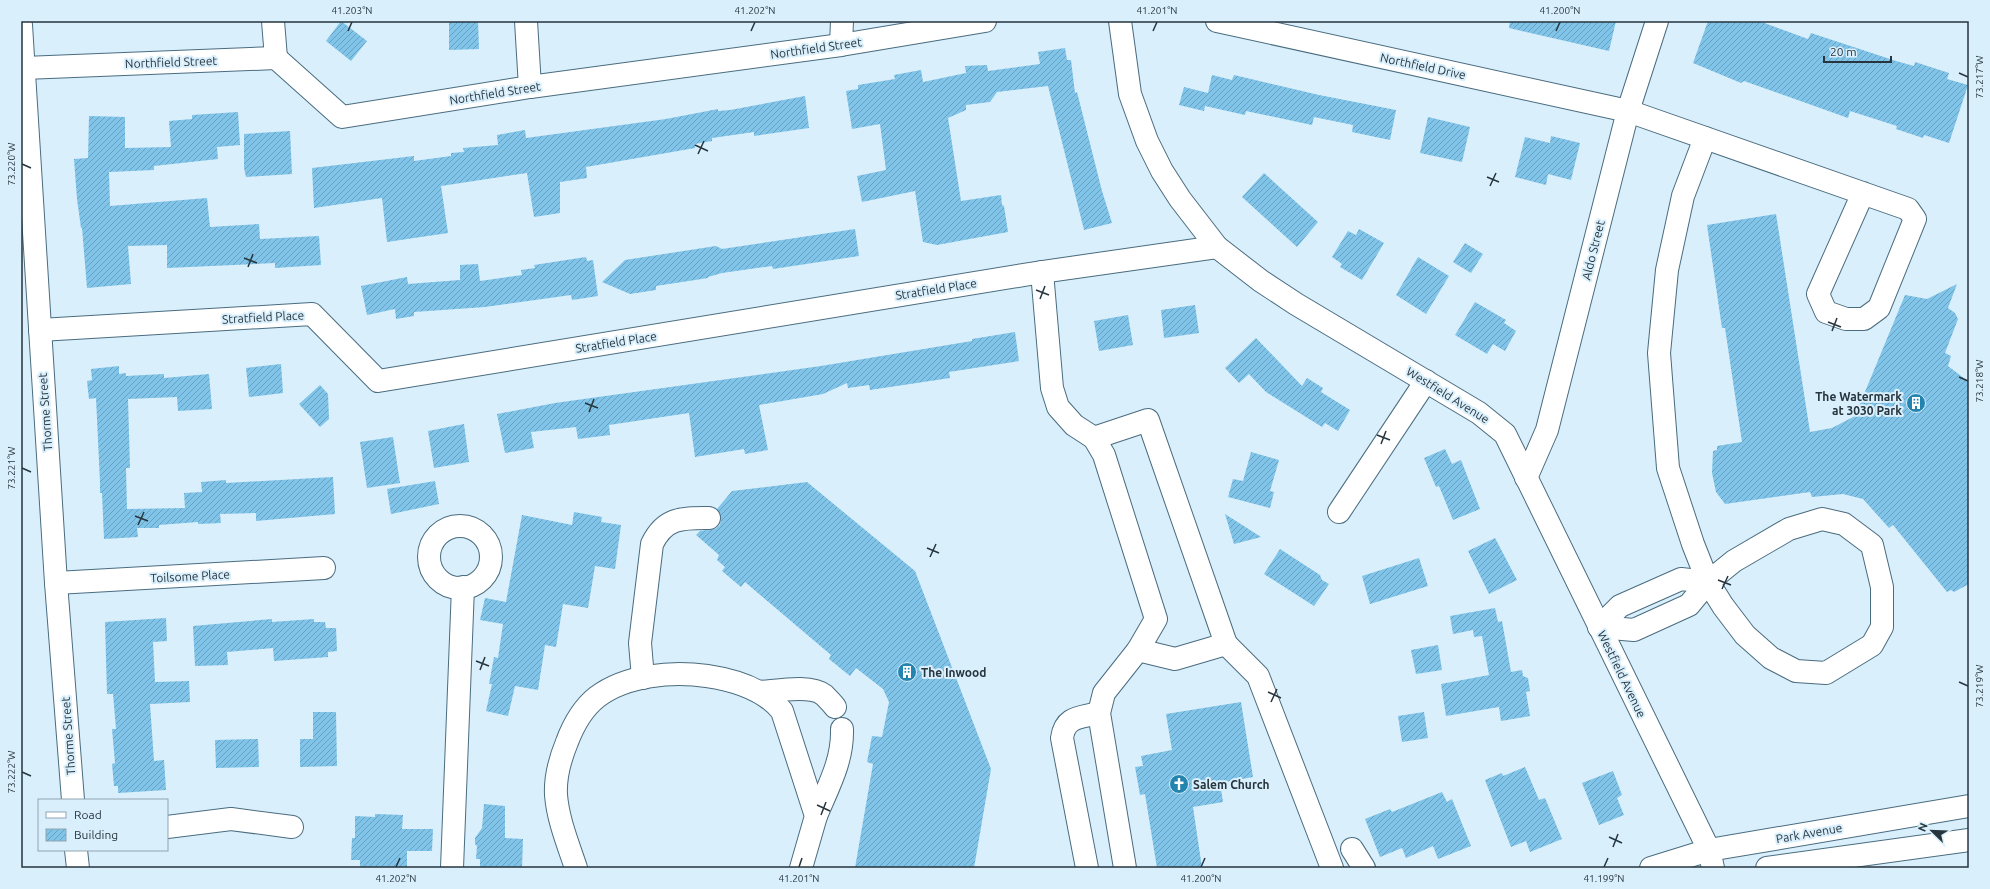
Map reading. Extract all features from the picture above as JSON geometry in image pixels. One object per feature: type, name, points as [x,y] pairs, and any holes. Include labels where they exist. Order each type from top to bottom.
[{"type":"street","points":[[273,21],[276,58]]},
{"type":"street","points":[[526,21],[530,87]]},
{"type":"street","points":[[841,44],[842,21]]},
{"type":"street","name":"Northfield Street","points":[[24,68],[276,58],[342,117],[530,87],[841,44],[985,21]]},
{"type":"street","name":"Westfield Avenue","points":[[1120,21],[1130,94],[1147,141],[1162,171],[1180,199],[1217,247],[1261,281],[1296,304],[1479,413],[1505,434],[1711,859]]},
{"type":"street","name":"Northfield Drive","points":[[1217,21],[1628,111],[1863,193],[1908,209],[1915,219],[1879,308],[1864,319],[1846,319],[1826,312],[1818,294],[1863,193]]},
{"type":"street","name":"Aldo Street","points":[[1526,478],[1547,430],[1628,111],[1657,21]]},
{"type":"street","name":"Thorme Street","points":[[21,25],[56,583],[73,799]]},
{"type":"street","points":[[1599,627],[1620,606],[1681,579],[1708,582],[1734,562],[1789,529],[1822,519],[1844,524],[1872,545],[1882,587],[1882,627],[1872,645],[1826,673],[1796,671],[1771,658],[1744,635],[1722,606],[1708,582],[1693,544],[1668,468],[1659,354],[1667,270],[1683,196],[1705,138]]},
{"type":"street","name":"Stratfield Place","points":[[40,330],[312,314],[378,381],[1042,272],[1217,247]]},
{"type":"street","points":[[1042,272],[1052,388],[1058,407],[1074,425],[1094,438],[1104,455],[1156,619],[1138,650],[1104,693],[1099,713],[1125,868]]},
{"type":"street","points":[[1339,512],[1426,381]]},
{"type":"street","points":[[1094,438],[1148,420],[1226,644],[1258,676],[1332,868]]},
{"type":"street","points":[[643,678],[640,643],[652,544],[657,534],[672,521],[684,518],[709,518]]},
{"type":"street","name":"Toilsome Place","points":[[56,583],[324,568]]},
{"type":"street","points":[[452,868],[463,587]]},
{"type":"street","points":[[1138,650],[1175,659],[1226,644]]},
{"type":"street","points":[[576,868],[559,816],[556,794],[562,753],[570,733],[582,713],[597,698],[615,687],[635,679],[680,674],[725,679],[759,692],[774,701],[782,711],[816,816]]},
{"type":"street","points":[[759,692],[795,689],[812,690],[824,694],[835,707]]},
{"type":"street","points":[[1087,868],[1062,738],[1063,728],[1068,722],[1099,713]]},
{"type":"street","points":[[801,868],[816,816],[832,783],[843,746],[842,729]]},
{"type":"street","name":"Park Avenue","points":[[1651,868],[1711,859],[1969,806]]},
{"type":"street","points":[[168,827],[231,819],[292,826]]},
{"type":"street","points":[[1767,868],[1969,840]]},
{"type":"street","points":[[1352,849],[1364,868]]},
{"type":"street","points":[[76,851],[78,868]]},
{"type":"building","points":[[341,21],[367,41],[351,61],[326,41]]},
{"type":"building","points":[[449,21],[478,21],[479,49],[449,50]]},
{"type":"building","points":[[1510,21],[1616,21],[1609,51],[1509,28]]},
{"type":"building","points":[[1708,21],[1759,21],[1808,39],[1811,33],[1896,61],[1914,66],[1915,62],[1949,73],[1947,79],[1968,85],[1949,143],[1924,135],[1923,138],[1896,129],[1897,126],[1850,111],[1848,118],[1744,81],[1741,83],[1693,63]]},
{"type":"building","points":[[1065,48],[1067,60],[1071,60],[1075,93],[1077,92],[1102,191],[1112,223],[1084,230],[1048,86],[997,92],[990,102],[966,105],[966,110],[948,118],[961,201],[1001,195],[1008,232],[937,245],[923,242],[915,191],[862,202],[857,176],[886,170],[880,124],[852,129],[846,91],[858,89],[858,85],[895,79],[894,75],[921,70],[923,82],[966,73],[965,66],[987,65],[988,71],[1040,64],[1038,52]]},
{"type":"building","points":[[1212,75],[1232,80],[1234,75],[1319,95],[1396,110],[1390,140],[1352,132],[1353,125],[1314,117],[1312,125],[1246,111],[1245,115],[1205,106],[1204,111],[1179,105],[1184,87],[1208,93]]},
{"type":"building","points":[[805,96],[809,128],[754,136],[754,132],[712,138],[712,141],[695,144],[695,148],[586,167],[587,178],[560,182],[560,213],[534,217],[527,173],[441,186],[448,233],[387,242],[382,198],[314,208],[312,168],[414,156],[414,161],[451,156],[451,153],[464,152],[463,148],[498,145],[497,135],[525,130],[526,138],[666,119],[718,109],[718,111],[730,110]]},
{"type":"building","points":[[238,112],[240,145],[217,147],[218,159],[154,166],[154,170],[109,172],[110,206],[207,198],[210,227],[259,224],[260,239],[319,236],[321,265],[275,268],[275,263],[167,268],[167,245],[128,246],[131,284],[87,288],[74,159],[88,158],[89,116],[125,117],[125,148],[171,147],[169,121],[192,119],[192,115]]},
{"type":"building","points":[[1428,117],[1470,127],[1462,162],[1420,153]]},
{"type":"building","points":[[290,131],[292,174],[246,177],[244,168],[244,134]]},
{"type":"building","points":[[1551,136],[1580,143],[1571,180],[1548,174],[1546,185],[1515,177],[1525,137],[1550,143]]},
{"type":"building","points":[[1264,173],[1318,222],[1297,247],[1242,197]]},
{"type":"building","name":"The Watermark at 3030 Park","points":[[1776,214],[1810,432],[1832,428],[1855,416],[1905,295],[1927,299],[1957,284],[1948,308],[1955,313],[1958,319],[1945,353],[1951,356],[1948,366],[1969,382],[1969,584],[1954,592],[1951,590],[1947,592],[1893,525],[1889,528],[1863,499],[1843,494],[1812,497],[1810,492],[1725,504],[1716,492],[1712,473],[1713,451],[1717,450],[1717,446],[1742,442],[1725,328],[1722,328],[1707,225]]},
{"type":"building","points":[[855,229],[859,256],[773,269],[772,266],[722,273],[708,278],[656,286],[656,290],[630,294],[602,282],[625,260],[716,246],[722,249]]},
{"type":"building","points":[[1359,229],[1384,243],[1362,280],[1340,267],[1342,264],[1332,257],[1348,231],[1356,235]]},
{"type":"building","points":[[1465,243],[1483,254],[1471,273],[1453,262]]},
{"type":"building","points":[[586,257],[587,261],[593,260],[598,296],[572,300],[571,295],[485,307],[414,312],[414,316],[396,319],[395,309],[367,315],[361,286],[407,277],[408,284],[460,280],[460,265],[478,264],[480,281],[522,275],[521,270],[535,268],[534,265]]},
{"type":"building","points":[[1418,257],[1449,276],[1426,314],[1396,295]]},
{"type":"building","points":[[1475,302],[1506,320],[1504,323],[1516,331],[1505,351],[1493,344],[1487,354],[1455,335]]},
{"type":"building","points":[[1195,305],[1199,333],[1164,338],[1161,310]]},
{"type":"building","points":[[1128,315],[1133,345],[1099,351],[1094,321]]},
{"type":"building","points":[[1015,332],[1019,361],[949,372],[950,378],[870,390],[869,385],[848,388],[847,383],[823,394],[759,405],[768,450],[745,454],[744,449],[695,457],[689,413],[609,425],[610,435],[578,439],[576,427],[531,432],[534,448],[505,453],[497,414],[555,403],[821,366],[972,341],[972,339]]},
{"type":"building","points":[[1256,338],[1302,386],[1307,378],[1323,388],[1321,392],[1350,410],[1338,431],[1325,423],[1322,427],[1266,392],[1249,374],[1239,383],[1225,368]]},
{"type":"building","points":[[281,364],[283,393],[249,397],[246,368]]},
{"type":"building","points":[[119,366],[119,374],[126,373],[126,376],[164,374],[164,378],[209,374],[212,409],[178,411],[177,397],[128,399],[130,468],[126,468],[127,509],[185,508],[184,493],[202,492],[201,482],[226,480],[226,483],[333,477],[335,514],[256,521],[256,513],[220,514],[221,523],[198,524],[198,522],[159,525],[159,528],[137,528],[138,537],[104,539],[102,493],[100,493],[96,398],[89,399],[87,381],[92,380],[91,369]]},
{"type":"building","points":[[320,385],[328,394],[329,419],[320,427],[299,404]]},
{"type":"building","points":[[464,424],[469,462],[434,468],[428,431]]},
{"type":"building","points":[[393,437],[400,483],[367,488],[360,442]]},
{"type":"building","points":[[1445,449],[1452,464],[1461,460],[1480,509],[1453,520],[1439,486],[1436,487],[1424,458]]},
{"type":"building","points":[[1251,452],[1279,460],[1270,491],[1274,492],[1270,508],[1228,497],[1233,479],[1243,481]]},
{"type":"building","points":[[435,481],[439,504],[391,514],[387,489]]},
{"type":"building","name":"The Inwood","points":[[807,482],[915,571],[991,769],[974,868],[855,868],[873,764],[867,762],[872,736],[882,737],[889,702],[883,689],[856,668],[850,676],[829,659],[831,655],[745,582],[741,587],[722,571],[725,567],[717,560],[719,555],[696,535],[700,531],[715,529],[720,525],[721,518],[717,509],[732,491]]},
{"type":"building","points":[[574,512],[602,517],[601,522],[621,525],[615,569],[595,566],[588,608],[563,604],[556,647],[545,645],[538,690],[515,686],[508,716],[486,711],[492,684],[489,684],[494,657],[498,658],[503,624],[480,620],[485,598],[506,602],[522,515],[572,525]]},
{"type":"building","points":[[1225,514],[1261,537],[1234,544]]},
{"type":"building","points":[[1495,538],[1517,580],[1489,594],[1468,551]]},
{"type":"building","points":[[1280,549],[1320,575],[1322,580],[1329,584],[1314,606],[1264,574]]},
{"type":"building","points":[[1419,558],[1428,586],[1370,604],[1362,576]]},
{"type":"building","points":[[1495,608],[1498,622],[1502,621],[1511,672],[1522,670],[1523,676],[1528,678],[1530,691],[1526,692],[1530,716],[1501,721],[1499,707],[1446,716],[1441,684],[1489,675],[1482,636],[1474,637],[1473,630],[1453,634],[1450,616]]},
{"type":"building","points":[[166,618],[167,641],[153,642],[155,682],[189,681],[190,702],[150,704],[154,761],[164,760],[166,790],[118,793],[118,786],[114,786],[112,764],[115,763],[112,729],[116,729],[113,694],[107,694],[105,622]]},
{"type":"building","points":[[272,619],[272,622],[314,619],[314,622],[325,622],[326,628],[336,628],[337,651],[328,652],[328,657],[274,661],[273,648],[227,652],[228,665],[195,666],[193,626]]},
{"type":"building","points":[[1438,645],[1442,670],[1416,674],[1411,650]]},
{"type":"building","name":"Salem Church","points":[[1241,702],[1253,777],[1220,783],[1223,802],[1193,807],[1202,868],[1157,868],[1145,794],[1140,795],[1135,767],[1143,766],[1141,756],[1172,750],[1166,714]]},
{"type":"building","points":[[313,712],[336,712],[337,766],[300,767],[300,739],[313,739]]},
{"type":"building","points":[[1424,712],[1428,738],[1402,742],[1398,716]]},
{"type":"building","points":[[258,739],[259,767],[216,768],[215,740]]},
{"type":"building","points":[[1525,767],[1539,800],[1545,798],[1562,839],[1530,852],[1526,841],[1511,847],[1485,780],[1502,773],[1503,776]]},
{"type":"building","points":[[1613,771],[1622,795],[1617,798],[1624,815],[1599,825],[1582,783]]},
{"type":"building","points":[[1442,792],[1447,802],[1452,799],[1471,846],[1438,859],[1433,846],[1406,858],[1402,848],[1380,857],[1365,819],[1390,809],[1392,812]]},
{"type":"building","points":[[484,804],[505,806],[505,838],[523,839],[522,868],[480,868],[480,859],[476,859],[477,846],[475,844],[475,838],[482,828]]},
{"type":"building","points":[[375,814],[403,815],[402,829],[433,829],[432,851],[407,851],[407,868],[360,868],[360,860],[351,860],[352,838],[355,838],[355,816],[375,817]]},
{"type":"place","name":"The Watermark at 3030 Park","points":[[1916,403]]},
{"type":"place","name":"The Inwood","points":[[907,672]]},
{"type":"place","name":"Salem Church","points":[[1179,784]]}]
